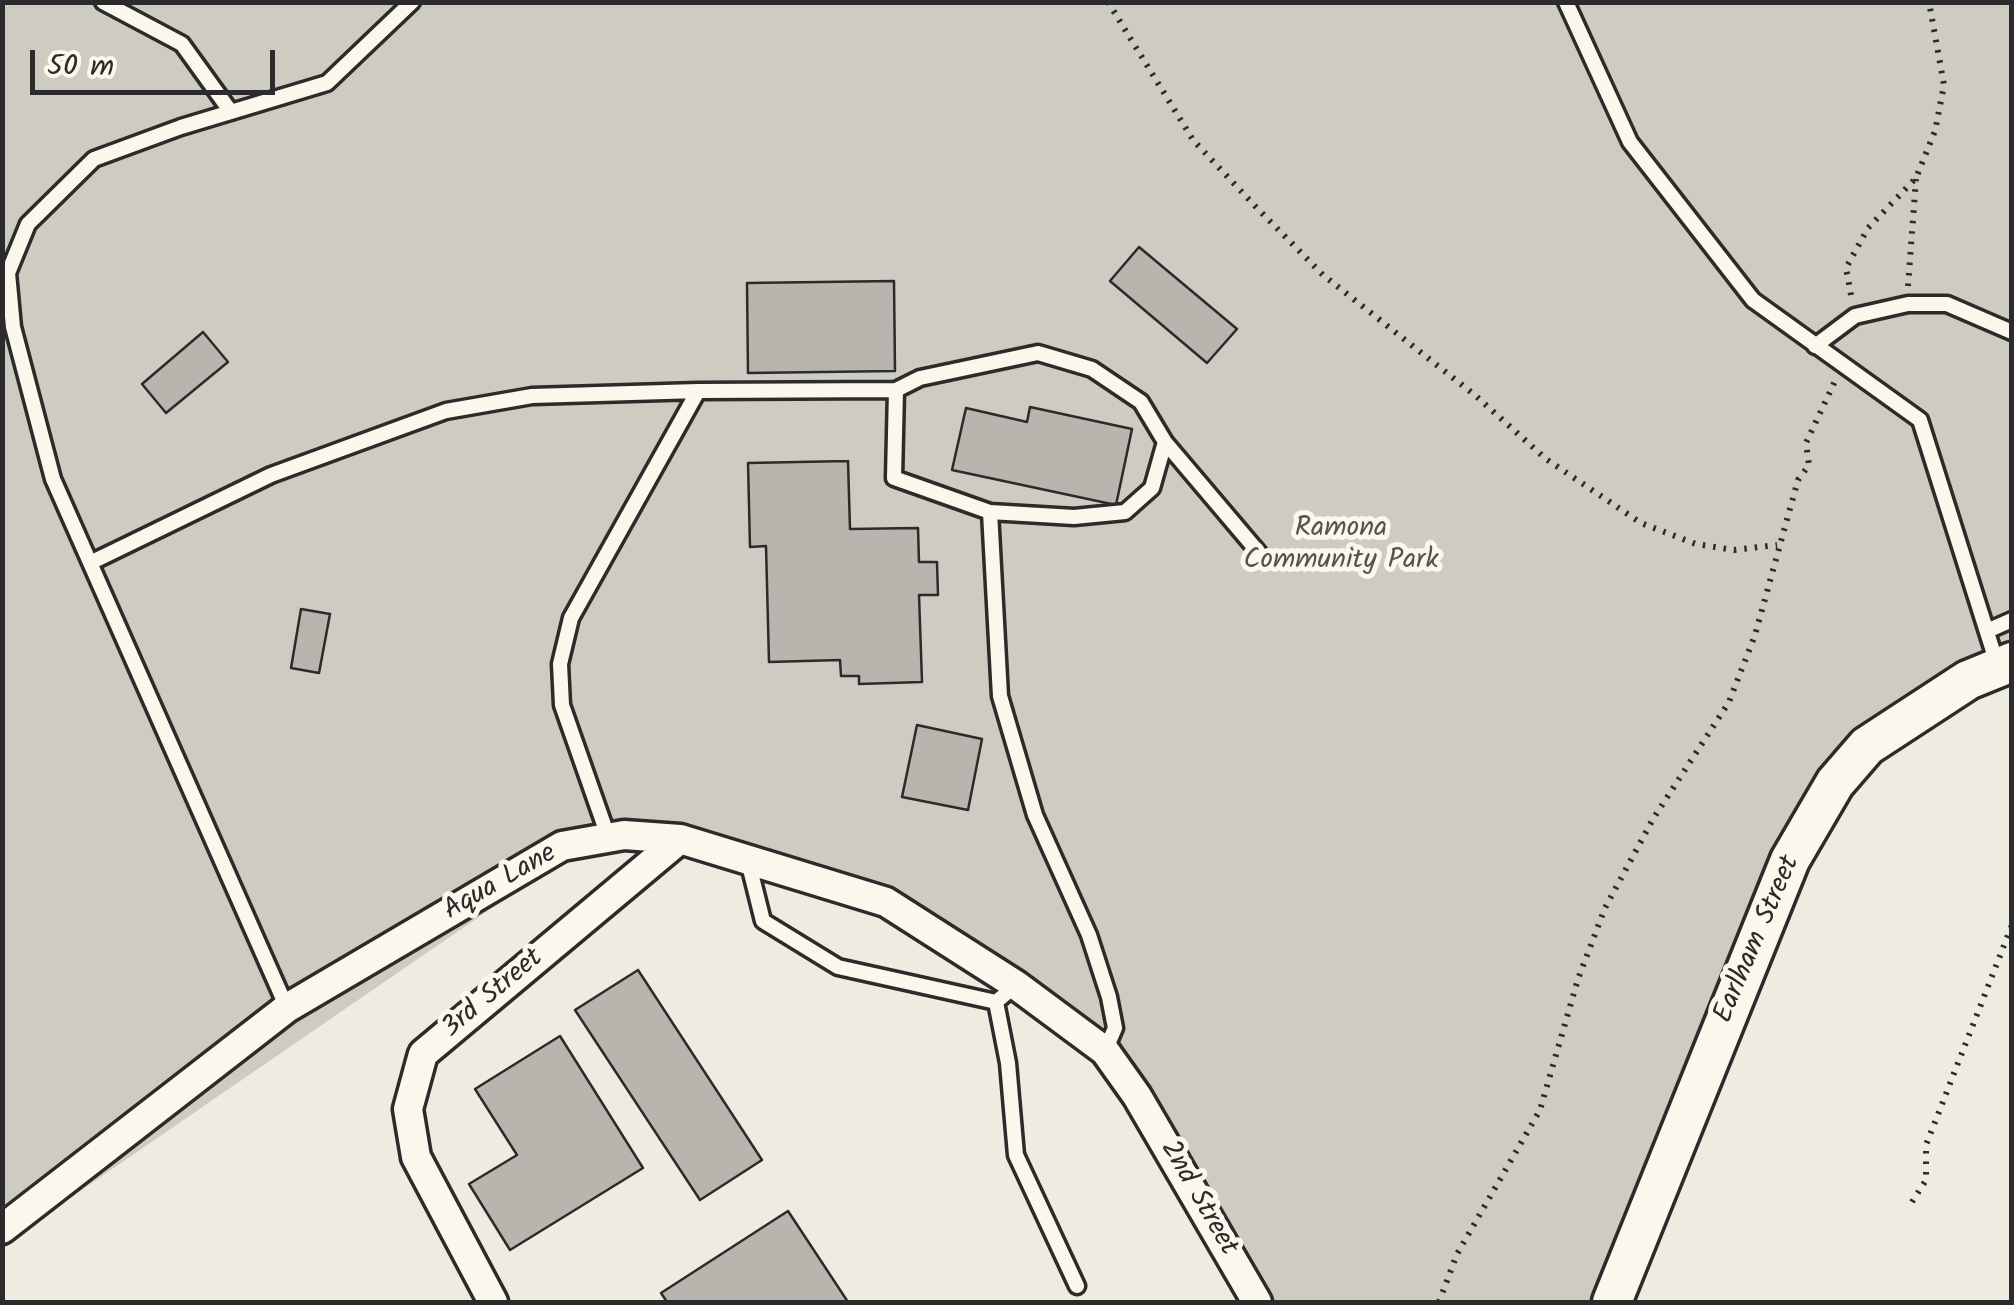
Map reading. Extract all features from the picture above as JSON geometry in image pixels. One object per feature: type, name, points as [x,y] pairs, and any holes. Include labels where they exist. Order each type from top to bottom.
[{"type":"street","name":"Earlham Street","points":[[1612,1302],[1790,860],[1835,783],[1867,746],[1968,680],[2005,665]]},
{"type":"street","name":"Aqua Lane","points":[[2,1228],[287,1008],[562,846],[624,836],[680,839],[886,902],[1006,994],[1104,1050],[1137,1096]]},
{"type":"street","name":"3rd Street","points":[[492,1302],[416,1156],[408,1109],[423,1054],[680,839]]},
{"type":"street","name":"2nd Street","points":[[1137,1096],[1257,1302]]},
{"type":"lane","points":[[103,2],[182,44],[231,112]]},
{"type":"lane","points":[[287,1008],[54,479],[13,327],[8,273],[28,224],[94,159],[328,83],[412,2]]},
{"type":"lane","points":[[1566,2],[1630,142],[1753,300],[1920,420],[1987,631],[2005,665]]},
{"type":"lane","points":[[1816,346],[1855,316],[1908,304],[1947,304],[2012,332]]},
{"type":"lane","points":[[92,562],[271,475],[446,411],[532,396],[896,390],[920,378],[1038,352],[1092,369],[1141,402],[1166,442],[1259,553]]},
{"type":"lane","points":[[896,390],[894,478],[990,512],[1074,517],[1125,512],[1152,488],[1166,442]]},
{"type":"lane","points":[[609,839],[572,744],[562,704],[560,664],[571,618],[698,391]]},
{"type":"lane","points":[[990,512],[1000,696],[1034,816],[1088,935],[1109,997],[1115,1028],[1104,1050]]},
{"type":"lane","points":[[1987,631],[2012,620]]},
{"type":"lane","points":[[748,860],[763,921],[838,968],[1006,994],[1016,1156],[1077,1286]]},
{"type":"path","points":[[1108,2],[1193,140],[1323,276],[1476,396],[1546,458],[1641,523],[1696,544],[1734,550],[1778,544]]},
{"type":"path","points":[[1908,304],[1916,178],[1935,131],[1944,86],[1929,2]]},
{"type":"path","points":[[1855,316],[1846,268],[1868,228],[1916,178]]},
{"type":"path","points":[[1440,1302],[1457,1254],[1540,1110],[1578,980],[1606,908],[1652,819],[1728,702],[1755,634],[1798,480],[1810,464],[1806,443],[1842,367]]},
{"type":"path","points":[[1912,1202],[1926,1180],[1926,1145],[2012,925]]},
{"type":"green space","name":"Ramona Community Park","points":[[3,3],[2011,3],[2011,659],[1993,667],[1818,808],[1623,1302],[1263,1302],[1109,1052],[924,921],[666,837],[595,842],[556,864],[3,1244]]},
{"type":"building","points":[[1139,247],[1237,329],[1207,363],[1110,281]]},
{"type":"building","points":[[894,281],[895,371],[748,373],[747,283]]},
{"type":"building","points":[[203,332],[228,362],[166,413],[142,384]]},
{"type":"building","points":[[1030,407],[1132,429],[1116,505],[952,470],[966,408],[1027,422]]},
{"type":"building","points":[[848,461],[850,529],[918,528],[919,562],[937,562],[938,595],[919,595],[922,682],[859,684],[859,676],[841,676],[840,660],[769,662],[766,546],[750,547],[748,463]]},
{"type":"building","points":[[301,609],[330,614],[319,673],[291,668]]},
{"type":"building","points":[[917,725],[982,739],[968,810],[902,797]]},
{"type":"building","points":[[638,970],[762,1160],[700,1200],[575,1010]]},
{"type":"building","points":[[560,1036],[643,1168],[510,1250],[469,1184],[517,1155],[475,1089]]},
{"type":"building","points":[[788,1211],[848,1302],[667,1302],[661,1293]]}]
